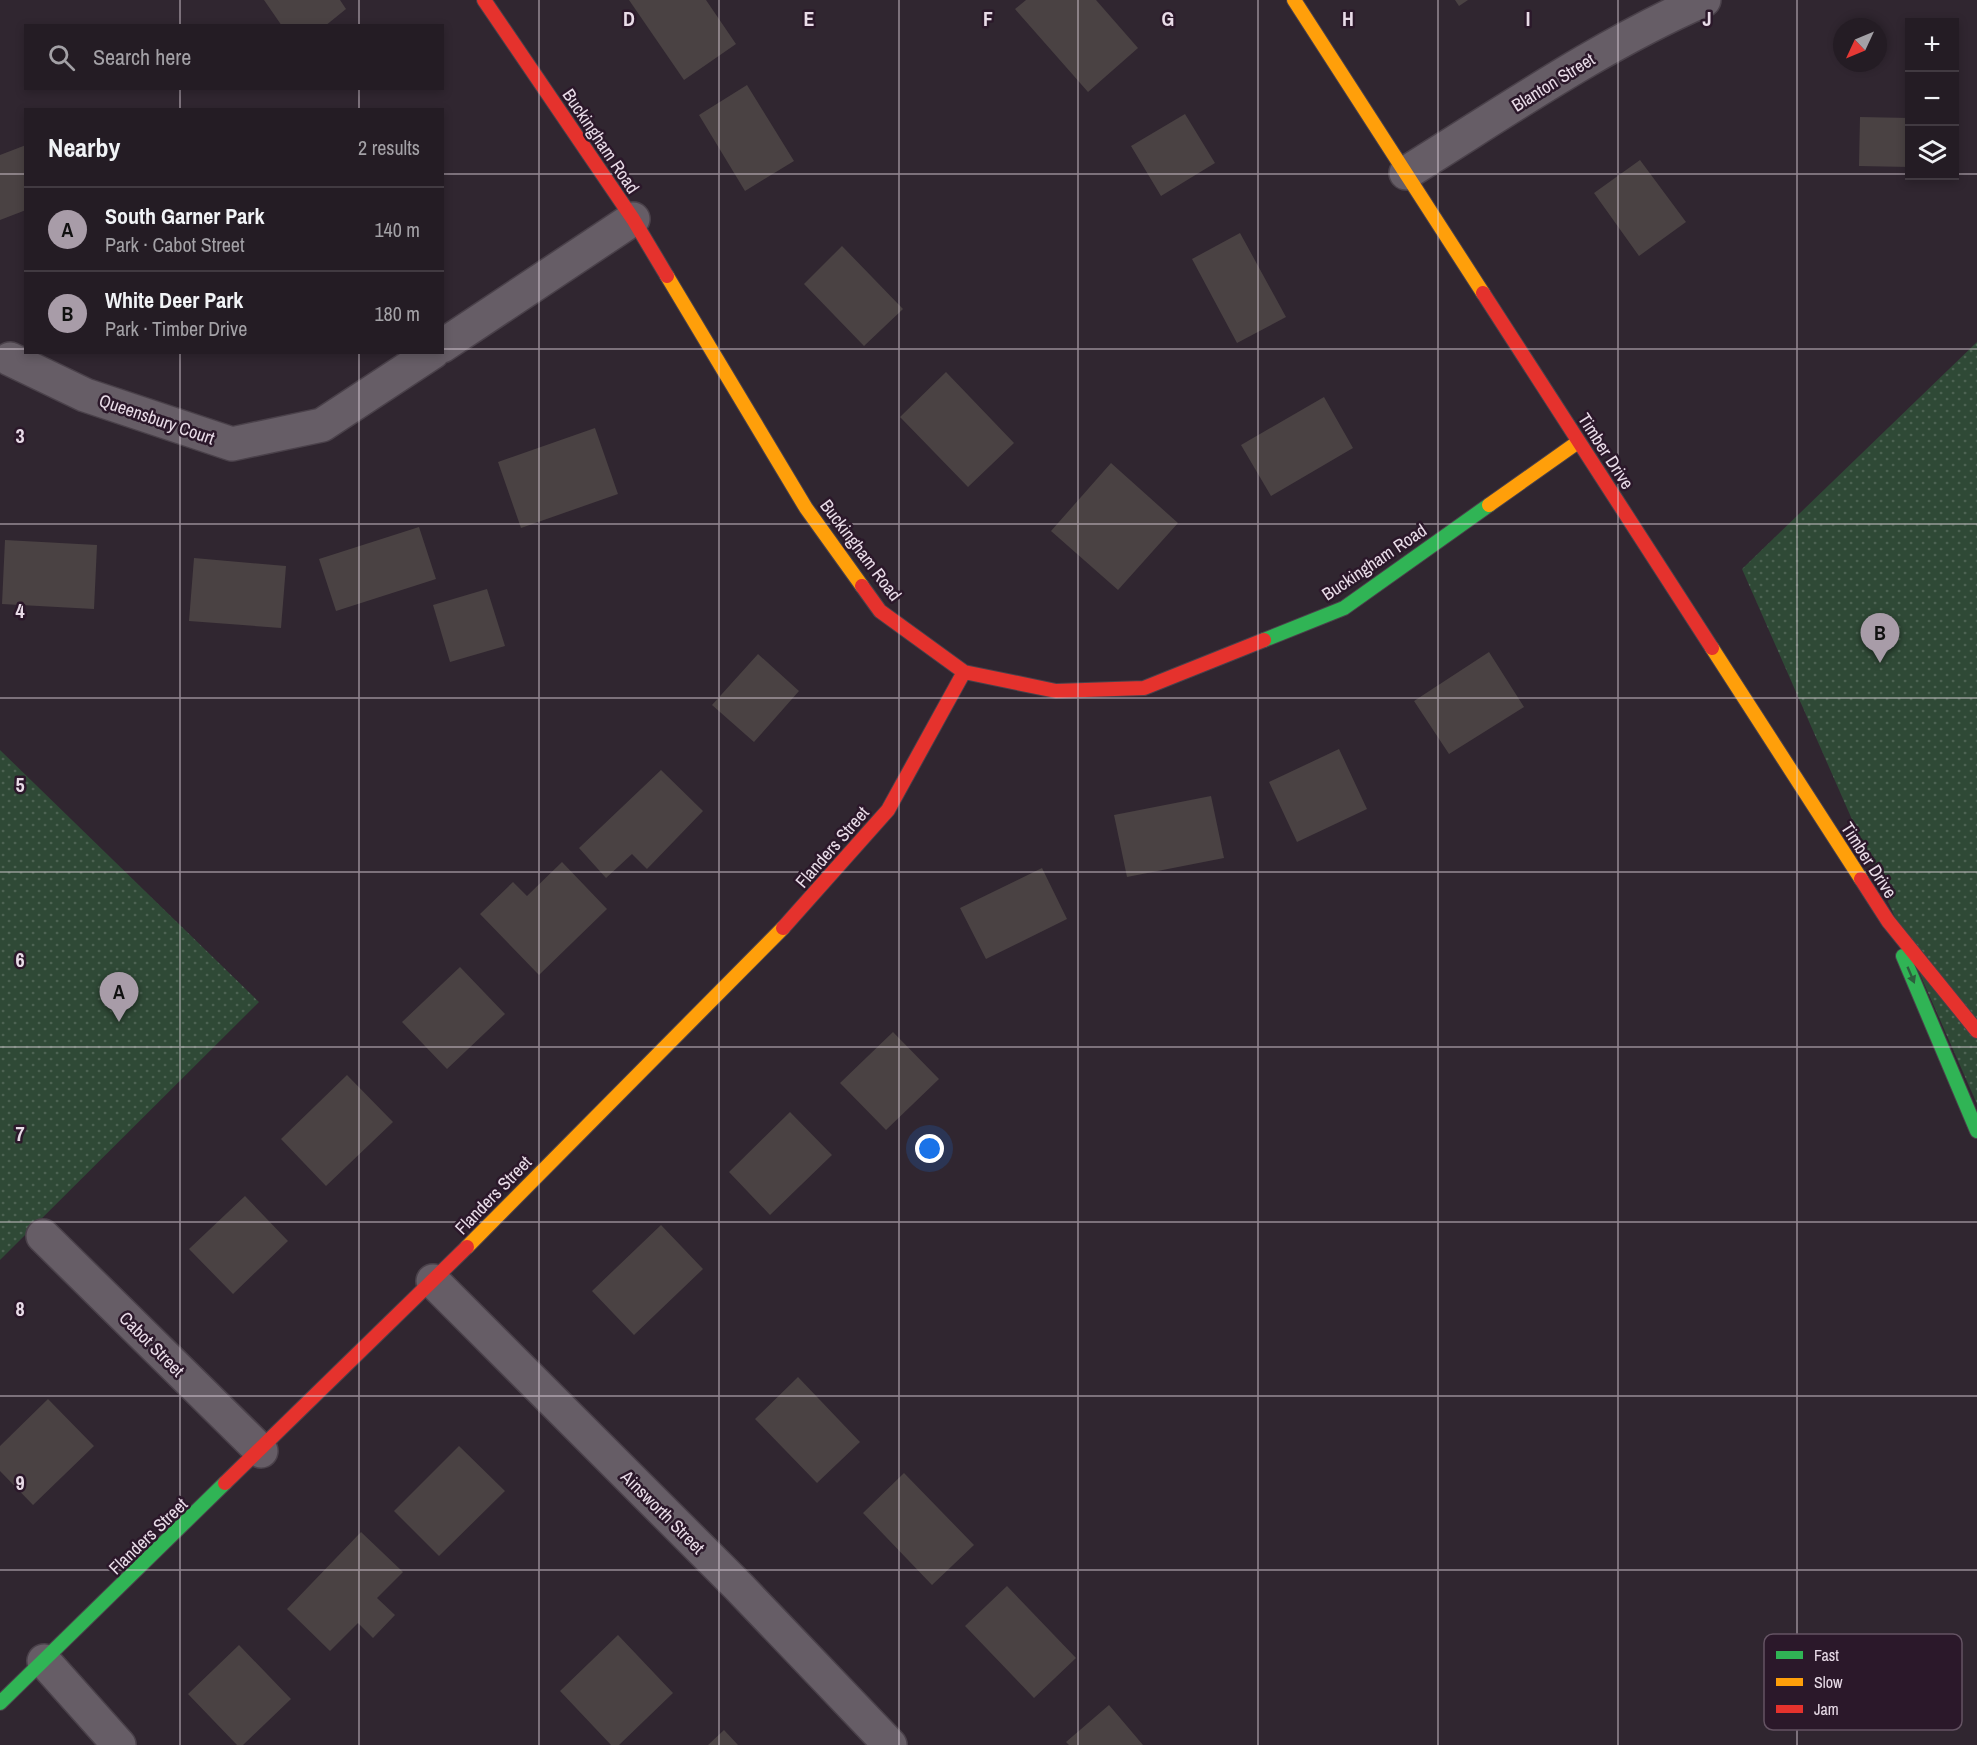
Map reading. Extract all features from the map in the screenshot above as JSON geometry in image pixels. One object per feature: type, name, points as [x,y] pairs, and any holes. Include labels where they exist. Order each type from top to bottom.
[{"type":"street","name":"Buckingham Road","points":[[484,0],[633,219],[806,508],[880,611],[964,672],[1056,691],[1144,688],[1344,608],[1578,442]]},
{"type":"street","name":"Timber Drive","points":[[1294,0],[1888,921],[1977,1031]]},
{"type":"street","name":"Blanton Street","points":[[1406,173],[1607,49],[1659,20],[1704,0]]},
{"type":"street","points":[[444,345],[633,219]]},
{"type":"street","name":"Queensbury Court","points":[[10,359],[85,395],[232,444],[322,425],[430,354]]},
{"type":"street","name":"Flanders Street","points":[[0,1703],[434,1281],[789,922],[888,810],[964,672]]},
{"type":"street","name":"Timber Drive","points":[[1888,921],[1977,1131]]},
{"type":"street","name":"Cabot Street","points":[[43,1236],[261,1451]]},
{"type":"street","name":"Ainsworth Street","points":[[434,1281],[739,1587],[890,1745]]},
{"type":"street","points":[[44,1661],[119,1745]]},
{"type":"green space","points":[[1977,342],[1977,1104],[1742,569]]},
{"type":"green space","points":[[0,750],[259,1002],[0,1260]]},
{"type":"building","points":[[264,0],[340,0],[346,9],[327,24],[281,24]]},
{"type":"building","points":[[629,0],[706,0],[736,44],[684,80]]},
{"type":"building","points":[[1026,0],[1096,0],[1138,48],[1088,92],[1015,9]]},
{"type":"building","points":[[1455,0],[1468,0],[1459,6]]},
{"type":"building","points":[[747,85],[794,161],[745,191],[699,115]]},
{"type":"building","points":[[1185,114],[1215,163],[1161,196],[1131,146]]},
{"type":"building","points":[[1860,117],[1905,118],[1905,167],[1859,166]]},
{"type":"building","points":[[24,146],[24,211],[0,220],[0,155]]},
{"type":"building","points":[[1640,160],[1686,222],[1639,256],[1594,193]]},
{"type":"building","points":[[1240,233],[1286,317],[1237,343],[1192,259]]},
{"type":"building","points":[[842,246],[903,309],[864,346],[804,284]]},
{"type":"building","points":[[946,372],[1014,443],[968,487],[900,417]]},
{"type":"building","points":[[1324,397],[1353,448],[1271,496],[1241,445]]},
{"type":"building","points":[[595,428],[618,494],[521,528],[498,462]]},
{"type":"building","points":[[1111,463],[1178,523],[1118,590],[1051,531]]},
{"type":"building","points":[[419,527],[436,579],[336,611],[319,559]]},
{"type":"building","points":[[5,540],[97,545],[94,609],[2,604]]},
{"type":"building","points":[[194,558],[286,566],[281,628],[189,621]]},
{"type":"building","points":[[487,589],[505,646],[450,662],[433,605]]},
{"type":"building","points":[[1489,652],[1524,707],[1449,754],[1414,701]]},
{"type":"building","points":[[758,654],[799,691],[754,742],[712,705]]},
{"type":"building","points":[[1339,749],[1367,809],[1297,842],[1269,782]]},
{"type":"building","points":[[661,770],[703,811],[647,869],[632,854],[606,878],[579,848]]},
{"type":"building","points":[[1211,796],[1224,858],[1127,877],[1114,815]]},
{"type":"building","points":[[562,862],[607,909],[539,975],[480,914],[513,882],[527,896]]},
{"type":"building","points":[[1042,868],[1067,919],[986,959],[960,908]]},
{"type":"building","points":[[460,967],[505,1014],[447,1069],[402,1022]]},
{"type":"building","points":[[893,1032],[939,1079],[886,1130],[840,1083]]},
{"type":"building","points":[[347,1075],[393,1122],[326,1186],[281,1139]]},
{"type":"building","points":[[790,1112],[832,1155],[770,1215],[729,1172]]},
{"type":"building","points":[[245,1196],[288,1241],[233,1294],[189,1249]]},
{"type":"building","points":[[661,1225],[703,1269],[634,1335],[592,1291]]},
{"type":"building","points":[[798,1377],[860,1442],[817,1483],[755,1419]]},
{"type":"building","points":[[48,1399],[94,1446],[33,1505],[0,1471],[0,1446]]},
{"type":"building","points":[[459,1446],[505,1491],[439,1556],[394,1511]]},
{"type":"building","points":[[904,1473],[974,1545],[932,1585],[863,1513]]},
{"type":"building","points":[[361,1532],[403,1572],[377,1598],[395,1615],[373,1638],[358,1623],[330,1651],[287,1609]]},
{"type":"building","points":[[1007,1586],[1076,1658],[1034,1698],[965,1626]]},
{"type":"building","points":[[618,1635],[673,1693],[619,1745],[611,1745],[560,1691]]},
{"type":"building","points":[[239,1645],[291,1699],[243,1745],[237,1745],[188,1694]]},
{"type":"building","points":[[1109,1705],[1143,1745],[1069,1745],[1066,1742]]},
{"type":"building","points":[[724,1730],[738,1745],[708,1745]]},
{"type":"traffic: fast","points":[[1264,640],[1344,608],[1489,505]]},
{"type":"traffic: fast","points":[[1903,956],[1977,1131]]},
{"type":"traffic: fast","points":[[0,1703],[225,1483]]},
{"type":"traffic: slow","points":[[1294,0],[1483,293]]},
{"type":"traffic: slow","points":[[667,276],[806,508],[862,586]]},
{"type":"traffic: slow","points":[[1489,505],[1578,442]]},
{"type":"traffic: slow","points":[[1712,648],[1861,879]]},
{"type":"traffic: slow","points":[[467,1247],[783,928]]},
{"type":"traffic: jam","points":[[484,0],[633,219],[667,276]]},
{"type":"traffic: jam","points":[[1483,293],[1712,648]]},
{"type":"traffic: jam","points":[[862,586],[880,611],[964,672],[1056,691],[1144,688],[1264,640]]},
{"type":"traffic: jam","points":[[783,928],[888,810],[964,672]]},
{"type":"traffic: jam","points":[[1861,879],[1888,921],[1977,1031]]},
{"type":"traffic: jam","points":[[225,1483],[467,1247]]},
{"type":"place","name":"White Deer Park","points":[[1880,663]]},
{"type":"place","name":"South Garner Park","points":[[119,1022]]}]
